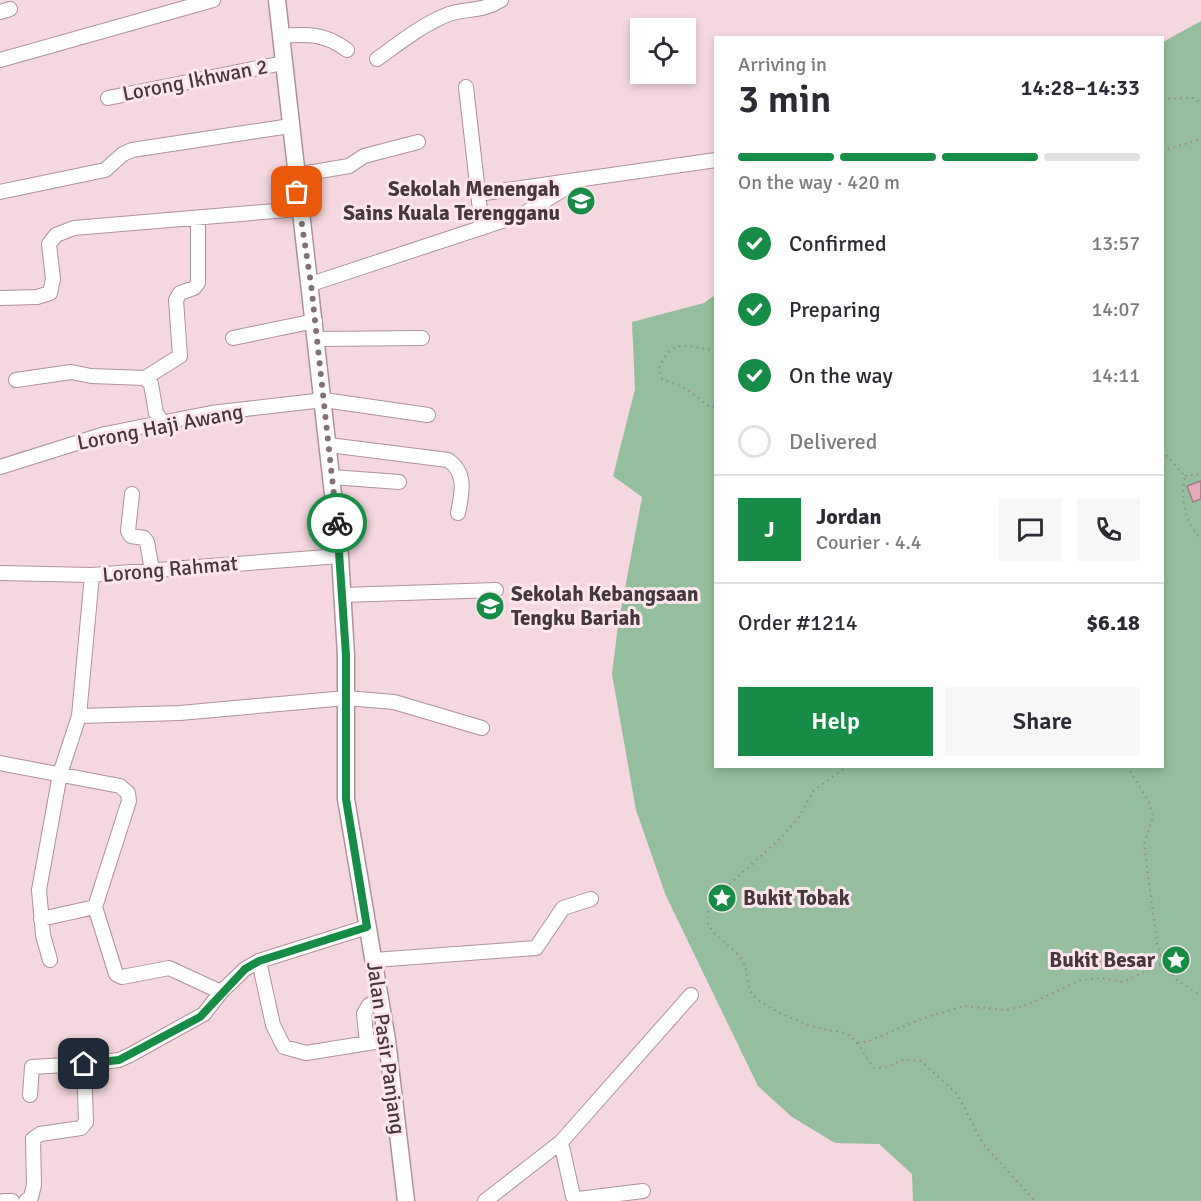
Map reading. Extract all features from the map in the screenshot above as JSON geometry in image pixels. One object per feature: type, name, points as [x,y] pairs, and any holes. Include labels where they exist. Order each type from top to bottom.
[{"type":"main road","name":"Jalan Pasir Panjang","points":[[277,0],[299,209],[311,284],[340,556],[346,698],[346,799],[387,1040],[406,1201]]},
{"type":"street","points":[[0,60],[213,0]]},
{"type":"street","points":[[377,59],[424,26],[446,15],[484,10],[501,0]]},
{"type":"street","points":[[281,36],[316,34],[332,39],[347,50]]},
{"type":"street","name":"Lorong Ikhwan 2","points":[[108,98],[283,63]]},
{"type":"street","points":[[466,87],[482,228]]},
{"type":"street","points":[[0,192],[105,170],[123,154],[132,150],[290,126]]},
{"type":"street","points":[[296,175],[349,166],[364,156],[418,142]]},
{"type":"street","points":[[478,194],[714,160]]},
{"type":"street","points":[[311,284],[523,214],[579,180]]},
{"type":"street","points":[[0,298],[37,297],[50,293],[53,279],[49,244],[63,232],[74,228],[299,209]]},
{"type":"street","points":[[16,380],[71,372],[91,376],[146,378],[180,356],[176,300],[180,293],[194,288],[198,283],[198,219]]},
{"type":"street","points":[[233,338],[315,321]]},
{"type":"street","points":[[317,339],[422,338]]},
{"type":"street","points":[[146,378],[151,384],[154,406],[163,423]]},
{"type":"street","name":"Lorong Haji Awang","points":[[0,467],[105,434],[211,414],[324,400],[428,416]]},
{"type":"street","points":[[329,445],[448,460],[456,465],[461,474],[463,486],[458,513]]},
{"type":"street","points":[[332,477],[399,482]]},
{"type":"street","points":[[132,494],[128,531],[131,536],[144,538],[147,542],[152,570]]},
{"type":"street","name":"Lorong Rahmat","points":[[0,573],[92,575],[340,556]]},
{"type":"street","points":[[50,960],[41,919],[39,890],[60,774],[79,716],[92,575]]},
{"type":"street","points":[[342,595],[496,590]]},
{"type":"street","points":[[79,716],[180,713],[346,698],[394,702],[482,728]]},
{"type":"street","points":[[0,763],[120,786],[128,793],[129,801],[95,908],[116,974],[122,977],[169,968],[221,992]]},
{"type":"street","points":[[374,960],[536,948],[563,908],[591,899]]},
{"type":"street","points":[[41,919],[95,908]]},
{"type":"street","points":[[30,1095],[32,1067],[119,1060],[200,1017],[245,969],[259,961],[367,927]]},
{"type":"street","points":[[259,961],[276,1036],[284,1047],[306,1053],[387,1040]]},
{"type":"street","points":[[485,1201],[561,1142],[691,995]]},
{"type":"street","points":[[367,1043],[364,1014],[369,1005],[380,1000]]},
{"type":"street","points":[[26,1201],[33,1192],[33,1140],[40,1134],[81,1128],[86,1122],[84,1064]]},
{"type":"street","points":[[561,1142],[573,1196],[578,1199],[643,1191]]},
{"type":"street","points":[[3,1201],[12,1201]]},
{"type":"path","points":[[1164,99],[1193,98],[1201,103]]},
{"type":"path","points":[[1164,150],[1201,139]]},
{"type":"path","points":[[714,350],[688,345],[674,347],[665,356],[659,368],[662,379],[685,388],[714,408]]},
{"type":"path","points":[[1164,453],[1185,476]]},
{"type":"path","points":[[1185,476],[1201,474]]},
{"type":"path","points":[[1185,476],[1181,493],[1186,514],[1201,540]]},
{"type":"path","points":[[845,768],[814,790],[799,817],[781,838],[715,897],[707,910],[706,923],[717,938],[741,957],[747,969],[745,983],[749,991],[761,1002],[809,1025],[845,1033],[857,1043],[863,1056],[874,1068],[888,1067],[903,1060],[921,1061],[958,1095],[983,1144],[1035,1201]]},
{"type":"path","points":[[1128,768],[1149,802],[1153,817],[1144,844],[1157,944],[1163,963],[1177,980],[1201,996]]},
{"type":"path","points":[[857,1043],[869,1041],[921,1019],[964,1006],[1006,1010],[1027,1005],[1091,978],[1123,982],[1163,963]]},
{"type":"green space","points":[[1201,21],[1201,1201],[913,1201],[912,1174],[879,1144],[835,1143],[792,1117],[758,1086],[666,896],[636,810],[612,674],[618,626],[642,497],[613,476],[635,389],[632,322],[704,303],[714,296],[714,768],[1164,768],[1164,41]]},
{"type":"building","points":[[1201,481],[1201,499],[1193,502],[1187,486]]},
{"type":"way so far","points":[[297,192],[311,284],[337,523]]},
{"type":"place","name":"Sekolah Menengah Sains Kuala Terengganu","points":[[581,201]]},
{"type":"place","name":"Sekolah Kebangsaan Tengku Bariah","points":[[490,606]]},
{"type":"place","name":"Bukit Tobak","points":[[722,898]]},
{"type":"place","name":"Bukit Besar","points":[[1176,960]]},
{"type":"route","points":[[84,1064],[119,1060],[200,1017],[245,969],[259,961],[367,927],[346,799],[346,655],[337,523]]}]
